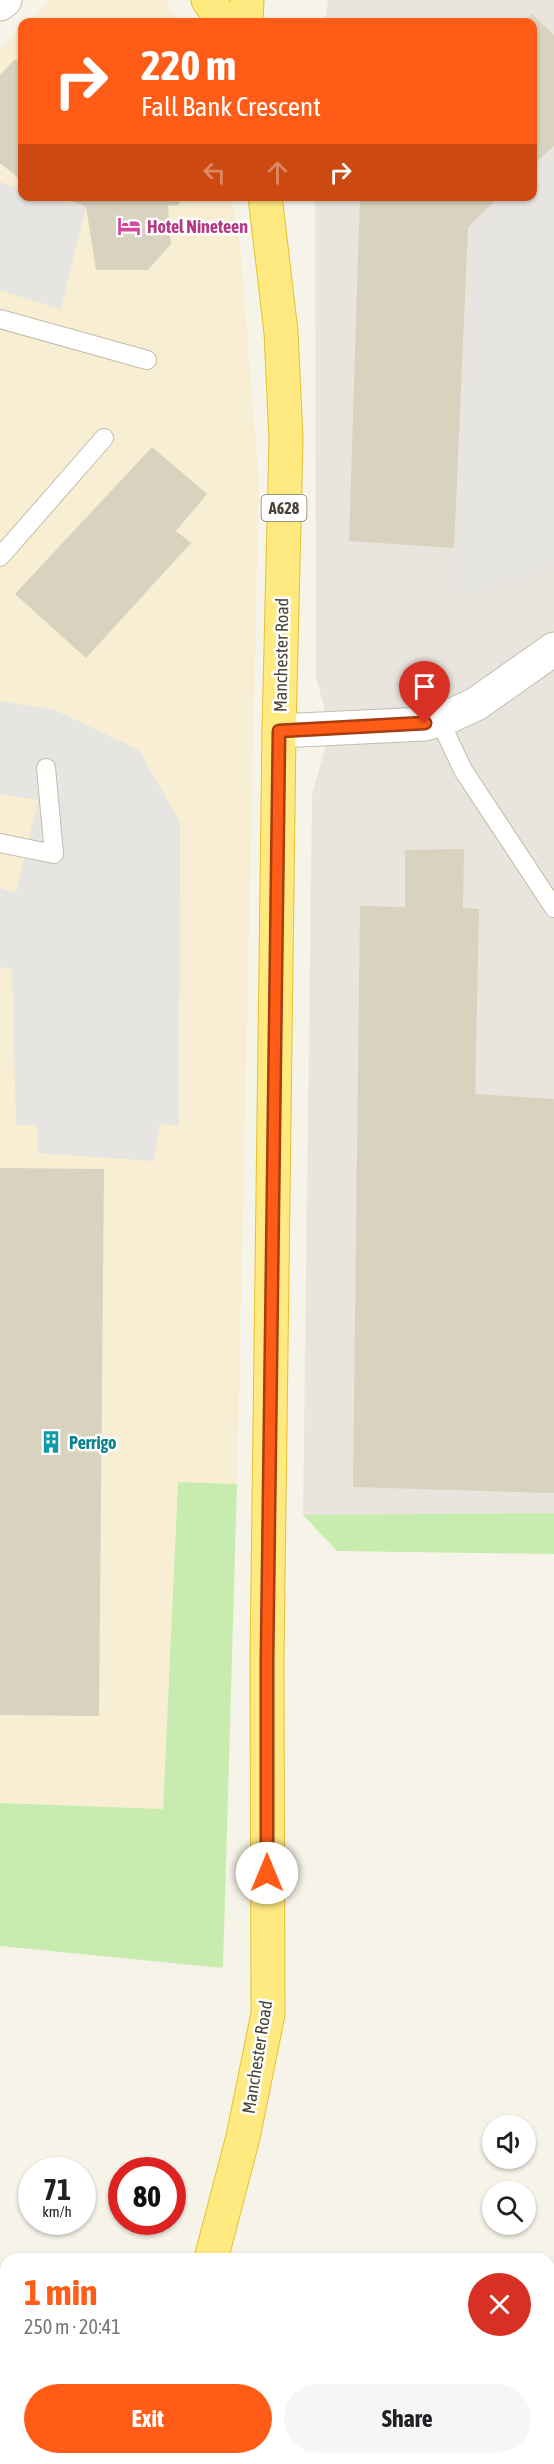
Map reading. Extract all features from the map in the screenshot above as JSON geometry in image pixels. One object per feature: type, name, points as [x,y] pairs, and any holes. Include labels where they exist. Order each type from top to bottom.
[{"type":"highway","points":[[208,0],[221,18]]},
{"type":"highway","points":[[246,18],[247,0]]},
{"type":"highway","name":"Manchester Road","points":[[213,2253],[243,2137],[268,2014],[267,1660],[279,731],[286,440],[282,332],[266,201]]},
{"type":"street","points":[[0,4],[5,0]]},
{"type":"street","points":[[279,731],[425,723],[439,719],[476,704],[554,649]]},
{"type":"lane","points":[[0,319],[147,360]]},
{"type":"lane","points":[[0,557],[104,438]]},
{"type":"lane","points":[[439,719],[463,770],[554,908]]},
{"type":"lane","points":[[0,843],[54,854],[46,768]]},
{"type":"shaded area","points":[[51,0],[165,0],[177,18],[32,18]]},
{"type":"shaded area","points":[[328,0],[554,0],[554,1513],[303,1515],[312,795],[330,730],[316,677],[315,201],[537,201],[537,18],[326,18]]},
{"type":"shaded area","points":[[18,32],[18,201],[233,201],[240,246],[259,479],[237,1484],[178,1482],[163,1809],[0,1803],[0,49]]},
{"type":"shaded area","points":[[554,156],[554,557],[544,571],[460,593],[475,233],[508,201],[537,201],[537,173]]},
{"type":"shaded area","points":[[0,182],[18,188],[18,201],[64,201],[86,207],[61,310],[0,290]]},
{"type":"shaded area","points":[[0,701],[55,710],[139,750],[180,822],[179,1126],[160,1123],[154,1161],[37,1153],[38,1125],[16,1125],[12,969],[0,967],[0,888],[16,893],[38,800],[0,794]]},
{"type":"green space","points":[[178,1482],[237,1484],[223,1968],[0,1946],[0,1803],[163,1809]]},
{"type":"green space","points":[[554,1513],[554,1554],[337,1551],[303,1515]]},
{"type":"building","points":[[537,19],[554,35],[554,146],[537,161]]},
{"type":"building","points":[[15,59],[18,62],[18,178],[0,163],[0,75]]},
{"type":"building","name":"Hotel Nineteen","points":[[71,201],[179,201],[179,205],[168,206],[171,244],[148,270],[96,270],[86,207]]},
{"type":"building","points":[[360,201],[495,201],[468,227],[454,548],[349,541]]},
{"type":"building","points":[[152,447],[207,494],[176,531],[191,543],[86,658],[15,594]]},
{"type":"building","points":[[464,849],[463,908],[479,909],[475,1094],[554,1099],[554,1493],[353,1487],[360,906],[405,907],[405,850]]},
{"type":"building","name":"Perrigo","points":[[0,1168],[104,1169],[99,1716],[0,1715]]},
{"type":"place","name":"Hotel Nineteen","points":[[129,226]]},
{"type":"place","name":"Perrigo","points":[[51,1442]]},
{"type":"route","points":[[267,1873],[267,1660],[279,731],[425,723]]}]
